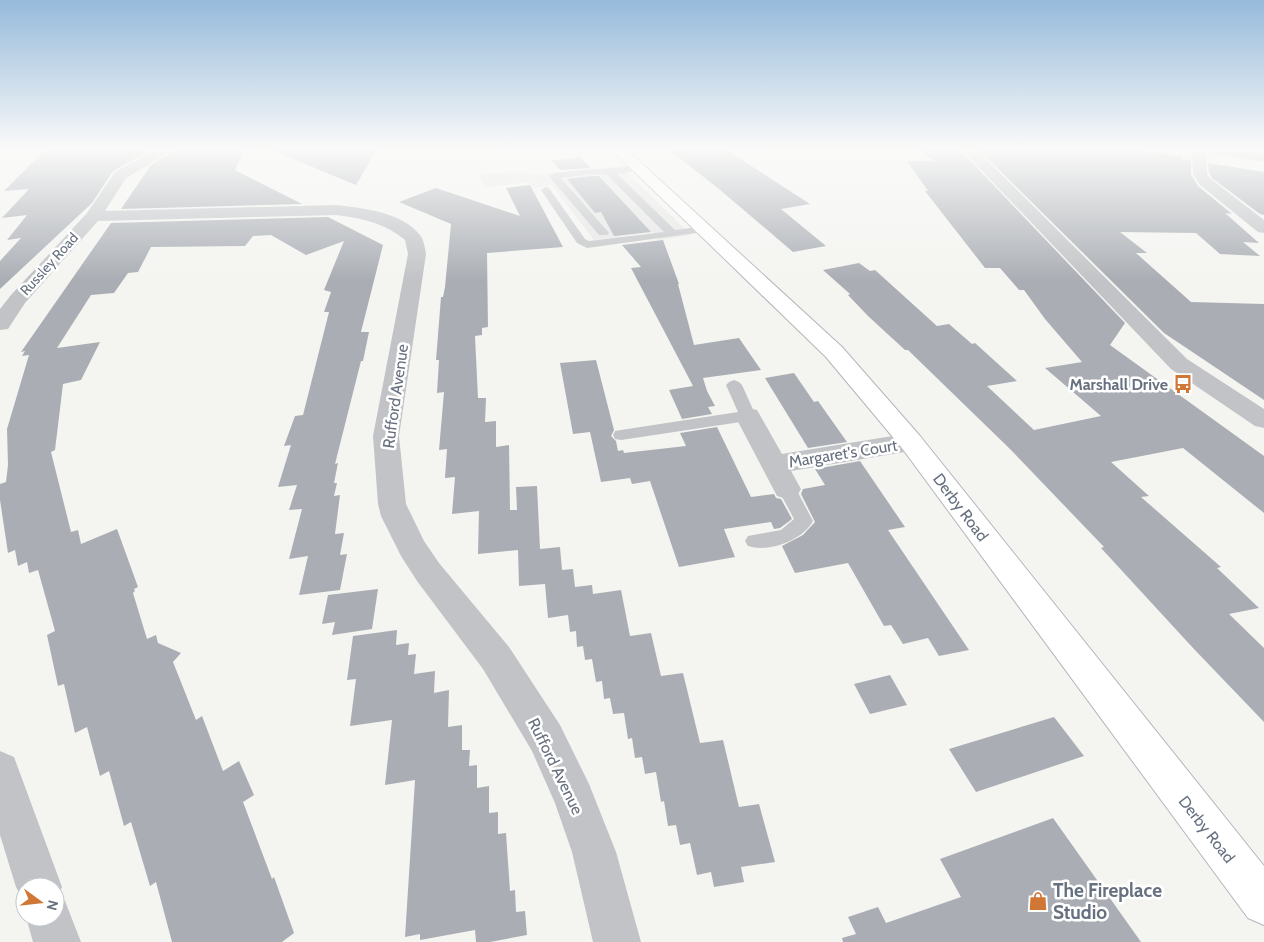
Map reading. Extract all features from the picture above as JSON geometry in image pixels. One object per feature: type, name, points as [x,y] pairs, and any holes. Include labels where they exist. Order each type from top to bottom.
[{"type":"main road","name":"Derby Road","points":[[666,193],[834,352],[911,442],[1264,902]]},
{"type":"street","name":"Russley Road","points":[[0,324],[9,299],[93,216],[108,193]]},
{"type":"street","points":[[1011,193],[1179,364],[1264,420]]},
{"type":"street","points":[[1219,193],[1264,228]]},
{"type":"street","name":"Rufford Avenue","points":[[93,216],[331,210],[375,217],[398,226],[413,238],[417,254],[386,436],[392,504],[412,548],[433,578],[496,658],[546,738],[574,799],[594,852],[617,942]]},
{"type":"street","name":"Margaret's Court","points":[[748,416],[788,489]]},
{"type":"street","name":"Margaret's Court","points":[[775,464],[911,442]]},
{"type":"street","points":[[0,771],[36,877]]},
{"type":"street","points":[[52,927],[57,942]]},
{"type":"lane","points":[[548,193],[581,241],[587,245],[706,229]]},
{"type":"lane","points":[[569,193],[603,233]]},
{"type":"lane","points":[[640,193],[672,234]]},
{"type":"lane","name":"Margaret's Court","points":[[734,385],[748,416]]},
{"type":"lane","points":[[621,435],[748,416]]},
{"type":"lane","points":[[755,541],[786,536],[804,521],[788,489]]},
{"type":"shaded area","points":[[558,193],[648,193],[691,235],[658,240],[652,232],[594,240]]},
{"type":"building","points":[[25,193],[99,193],[92,203],[0,289],[0,261],[21,238],[7,240],[27,215],[2,218]]},
{"type":"building","points":[[132,193],[280,193],[302,204],[121,209]]},
{"type":"building","points":[[423,193],[451,193],[520,216],[508,193],[534,193],[563,247],[487,253],[488,327],[482,328],[482,335],[475,336],[478,398],[486,398],[485,422],[496,421],[496,447],[509,445],[510,510],[517,510],[516,487],[537,486],[540,549],[560,547],[562,570],[573,569],[575,587],[592,585],[593,594],[621,590],[630,636],[651,633],[661,676],[683,673],[700,743],[723,740],[739,807],[759,804],[775,862],[741,867],[744,882],[714,887],[711,872],[697,875],[690,843],[680,845],[676,825],[668,826],[664,801],[661,802],[656,772],[645,774],[642,757],[635,758],[632,738],[628,739],[624,713],[613,714],[610,698],[604,699],[602,681],[596,682],[592,659],[585,660],[583,646],[577,647],[576,631],[570,632],[568,615],[548,618],[545,584],[519,586],[518,550],[478,554],[479,511],[452,514],[455,477],[445,478],[447,449],[439,450],[444,392],[437,393],[439,360],[436,360],[441,297],[443,297],[445,287],[451,224],[399,202]]},
{"type":"building","points":[[578,193],[615,193],[651,232],[614,236],[601,212],[595,213]]},
{"type":"building","points":[[724,193],[793,193],[810,204],[781,209],[826,246],[793,252]]},
{"type":"building","points":[[927,193],[1001,193],[1125,323],[1110,345],[1264,456],[1264,513],[1183,448],[1111,462],[1149,496],[1141,497],[1221,567],[1217,568],[1259,608],[1229,614],[1264,648],[1264,722],[1101,548],[1104,547],[1010,449],[908,350],[905,350],[868,316],[848,295],[850,294],[823,270],[859,263],[870,271],[875,270],[937,326],[949,324],[972,344],[975,343],[1017,381],[987,386],[1034,430],[1101,416],[1045,368],[1082,362],[1045,319],[1024,290],[1019,290],[1000,268],[985,268]]},
{"type":"building","points":[[1022,193],[1206,193],[1232,214],[1225,213],[1259,243],[1243,242],[1260,256],[1220,254],[1196,233],[1120,232],[1147,253],[1136,253],[1191,302],[1264,304],[1264,400],[1164,333]]},
{"type":"building","points":[[1232,193],[1264,193],[1264,215]]},
{"type":"building","points":[[328,217],[383,245],[361,332],[369,332],[363,361],[361,361],[335,464],[338,463],[334,483],[337,483],[334,496],[340,495],[335,534],[344,533],[340,555],[347,554],[340,590],[299,595],[308,556],[289,559],[302,509],[289,510],[297,485],[278,487],[291,445],[284,446],[295,416],[303,415],[329,312],[324,312],[331,292],[324,290],[344,241],[306,255],[271,235],[253,236],[245,246],[151,247],[138,272],[128,273],[114,293],[91,295],[57,348],[100,342],[81,380],[63,384],[55,450],[51,452],[71,532],[78,530],[81,544],[117,529],[138,587],[134,589],[133,593],[147,639],[156,635],[158,643],[181,653],[173,662],[196,720],[202,716],[223,771],[239,761],[254,795],[243,802],[272,879],[274,877],[294,933],[282,942],[172,942],[156,882],[150,886],[131,822],[124,826],[109,771],[100,776],[87,727],[75,733],[64,684],[58,686],[47,635],[55,631],[38,570],[29,573],[27,562],[18,566],[15,550],[8,553],[0,500],[0,484],[6,482],[8,465],[7,429],[29,355],[22,356],[25,351],[21,352],[111,223]]},
{"type":"building","points":[[663,240],[679,284],[694,345],[739,338],[761,370],[703,378],[715,406],[708,407],[712,414],[682,419],[669,390],[693,386],[631,268],[641,267],[622,245]]},
{"type":"building","points":[[596,360],[614,430],[611,436],[616,441],[618,451],[623,450],[624,453],[686,446],[680,433],[717,427],[751,497],[774,494],[776,498],[781,499],[792,519],[780,528],[774,529],[771,522],[724,529],[735,557],[679,567],[650,481],[632,484],[630,478],[601,482],[590,432],[573,434],[560,363]]},
{"type":"building","points":[[794,373],[814,402],[818,401],[847,442],[808,448],[765,378]]},
{"type":"building","points":[[860,461],[905,527],[888,530],[969,650],[939,656],[928,638],[903,644],[891,625],[884,626],[848,563],[795,573],[782,546],[803,535],[815,522],[801,494],[803,489],[825,485],[815,469]]},
{"type":"building","points":[[378,589],[372,629],[332,635],[335,622],[322,624],[328,595]]},
{"type":"building","points":[[397,630],[396,645],[409,643],[408,655],[416,654],[414,674],[435,671],[434,693],[449,690],[448,727],[462,725],[462,750],[470,750],[469,766],[477,765],[477,788],[489,786],[489,813],[498,812],[498,834],[506,833],[510,891],[515,890],[516,912],[525,911],[527,935],[490,942],[476,942],[475,930],[420,940],[420,934],[405,937],[415,780],[385,785],[392,720],[350,726],[356,679],[347,680],[353,636]]},
{"type":"building","points":[[890,675],[907,705],[870,714],[854,684]]},
{"type":"building","points":[[1054,717],[1084,756],[976,792],[949,749]]},
{"type":"building","name":"The Fireplace Studio","points":[[1053,818],[1141,942],[843,942],[842,938],[856,934],[848,917],[878,907],[886,923],[961,897],[940,859]]},
{"type":"place","name":"Marshall Drive","points":[[1183,384]]},
{"type":"place","name":"The Fireplace Studio","points":[[1038,901]]}]
